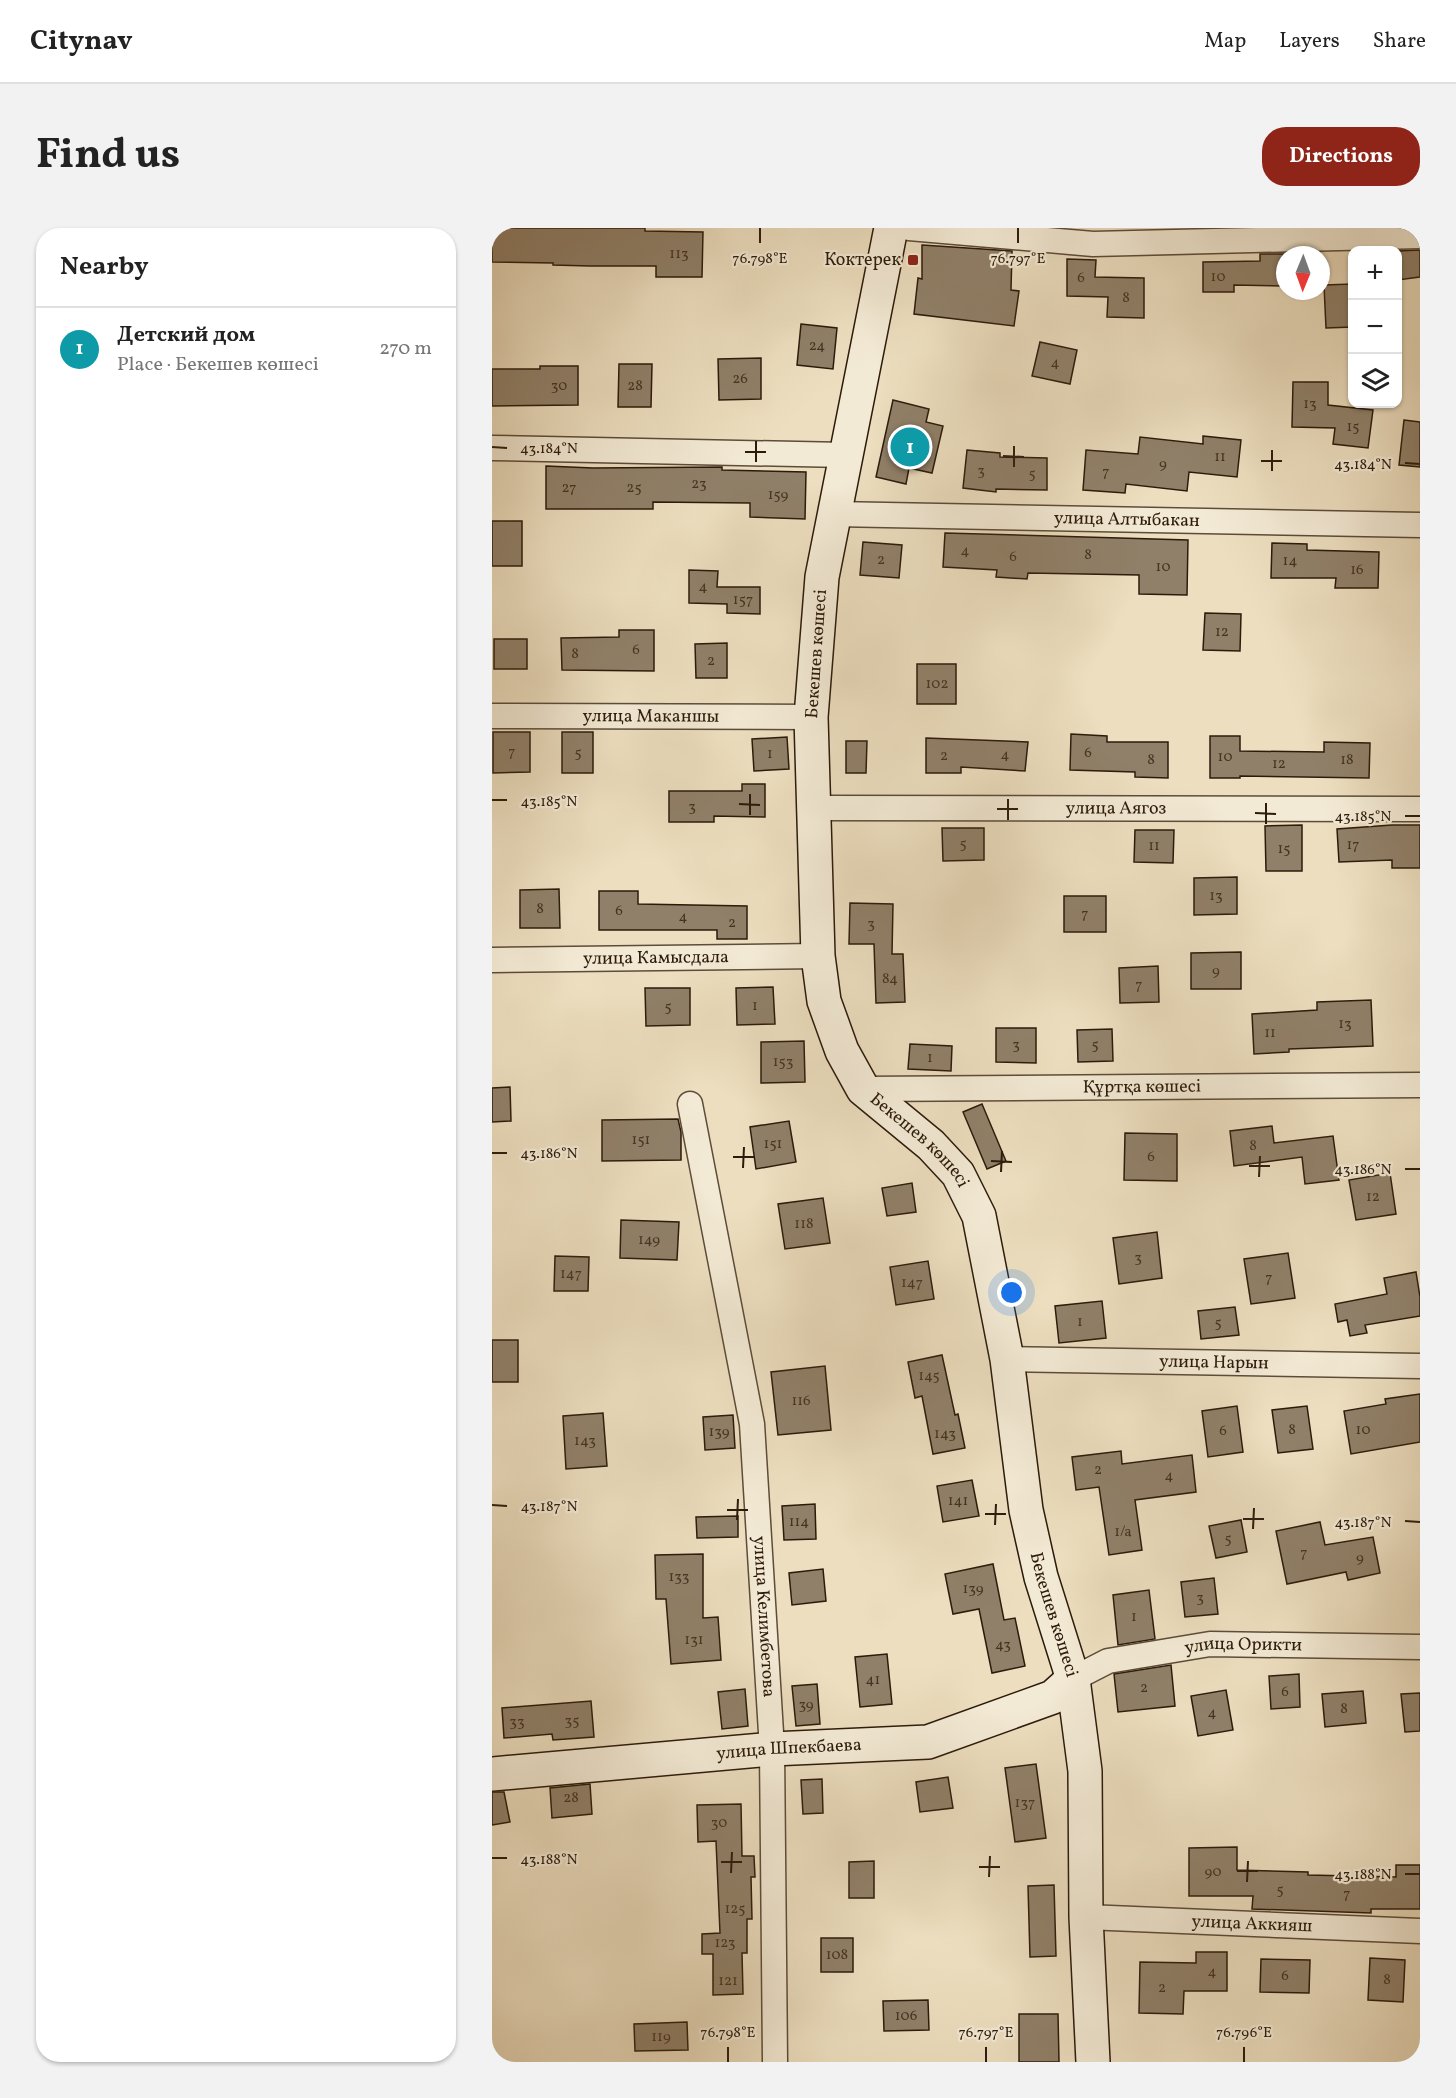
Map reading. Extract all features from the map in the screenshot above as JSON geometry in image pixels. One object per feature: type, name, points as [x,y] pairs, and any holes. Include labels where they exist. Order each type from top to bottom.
[{"type":"main road","name":"Бекешев көшесі","points":[[891,228],[822,577],[812,717],[818,956],[824,1001],[842,1051],[863,1089],[931,1144],[958,1174],[979,1216],[1007,1359],[1026,1510],[1041,1577],[1073,1679],[1085,1771],[1086,1917],[1093,2062]]},
{"type":"main road","name":"улица Шпекбаева","points":[[492,1774],[772,1749],[928,1742],[1053,1697],[1073,1679]]},
{"type":"street","points":[[909,228],[1093,244],[1420,236]]},
{"type":"street","points":[[492,448],[845,454]]},
{"type":"street","name":"улица Алтыбакан","points":[[833,514],[1420,525]]},
{"type":"street","name":"улица Маканшы","points":[[492,716],[812,717]]},
{"type":"street","name":"улица Аягоз","points":[[813,808],[1420,809]]},
{"type":"street","name":"улица Камысдала","points":[[492,960],[818,956]]},
{"type":"street","name":"Құртқа көшесі","points":[[863,1089],[1420,1085]]},
{"type":"street","name":"улица Келимбетова","points":[[690,1104],[752,1424],[772,1749],[775,2062]]},
{"type":"street","name":"улица Нарын","points":[[1007,1359],[1420,1366]]},
{"type":"street","name":"улица Орикти","points":[[1073,1679],[1107,1661],[1210,1644],[1420,1647]]},
{"type":"street","name":"улица Аккияш","points":[[1086,1917],[1420,1931]]},
{"type":"building","points":[[492,228],[645,228],[645,231],[703,232],[702,277],[656,277],[656,266],[492,262]]},
{"type":"building","points":[[922,245],[1012,251],[1011,290],[1019,291],[1014,326],[914,314],[918,278],[922,279]]},
{"type":"building","points":[[1420,250],[1420,277],[1402,279],[1402,251]]},
{"type":"building","points":[[1260,254],[1276,254],[1276,286],[1234,285],[1234,292],[1203,292],[1203,262],[1260,261]]},
{"type":"building","points":[[1067,259],[1096,260],[1095,277],[1144,278],[1144,318],[1107,317],[1108,297],[1067,296]]},
{"type":"building","points":[[1348,284],[1348,327],[1326,328],[1325,300],[1330,300],[1330,285]]},
{"type":"building","points":[[801,324],[837,328],[833,369],[797,365]]},
{"type":"building","points":[[1040,342],[1077,350],[1070,384],[1032,376]]},
{"type":"building","points":[[761,358],[761,399],[719,400],[718,359]]},
{"type":"building","points":[[619,364],[652,364],[651,407],[618,407]]},
{"type":"building","points":[[540,366],[578,366],[578,405],[492,406],[492,369],[540,369]]},
{"type":"building","points":[[1293,382],[1328,382],[1328,405],[1373,410],[1368,448],[1333,444],[1335,428],[1292,427]]},
{"type":"building","points":[[893,400],[929,409],[926,422],[943,426],[932,473],[909,468],[906,484],[876,477]]},
{"type":"building","points":[[1404,420],[1420,422],[1420,467],[1399,465]]},
{"type":"building","points":[[1203,436],[1241,440],[1237,477],[1189,472],[1187,491],[1126,484],[1125,493],[1083,490],[1086,450],[1138,454],[1140,437],[1203,444]]},
{"type":"building","points":[[967,450],[1000,453],[1000,457],[1047,458],[1047,490],[996,489],[996,492],[963,488]]},
{"type":"building","points":[[546,466],[722,467],[722,470],[806,472],[805,519],[750,517],[750,503],[653,502],[653,509],[546,509]]},
{"type":"building","points":[[492,521],[522,521],[522,566],[492,566]]},
{"type":"building","points":[[945,533],[1188,540],[1187,595],[1139,594],[1139,575],[1028,573],[1027,579],[996,577],[997,570],[943,567]]},
{"type":"building","points":[[863,542],[902,545],[899,578],[860,575]]},
{"type":"building","points":[[1272,543],[1307,544],[1307,550],[1379,552],[1378,588],[1335,588],[1336,578],[1271,578]]},
{"type":"building","points":[[689,570],[718,571],[717,587],[760,587],[760,614],[727,613],[727,604],[689,603]]},
{"type":"building","points":[[1205,613],[1241,614],[1240,651],[1203,650]]},
{"type":"building","points":[[619,630],[654,630],[654,671],[562,670],[561,638],[619,637]]},
{"type":"building","points":[[494,639],[527,639],[527,669],[494,669]]},
{"type":"building","points":[[727,643],[727,678],[696,678],[695,644]]},
{"type":"building","points":[[917,664],[956,664],[956,704],[917,704]]},
{"type":"building","points":[[493,732],[530,732],[530,772],[493,773]]},
{"type":"building","points":[[562,732],[593,732],[593,773],[562,773]]},
{"type":"building","points":[[1071,734],[1107,736],[1107,742],[1168,742],[1168,778],[1135,777],[1135,772],[1070,770]]},
{"type":"building","points":[[1210,736],[1240,736],[1240,751],[1324,752],[1324,742],[1370,743],[1369,778],[1240,776],[1240,778],[1210,778]]},
{"type":"building","points":[[787,737],[789,769],[754,771],[752,739]]},
{"type":"building","points":[[926,738],[1028,742],[1025,771],[961,767],[961,773],[926,773]]},
{"type":"building","points":[[846,741],[867,741],[866,773],[846,773]]},
{"type":"building","points":[[742,784],[765,784],[765,817],[714,816],[714,822],[669,822],[669,791],[742,791]]},
{"type":"building","points":[[1302,825],[1302,871],[1266,871],[1265,826]]},
{"type":"building","points":[[1420,825],[1420,868],[1392,868],[1392,860],[1339,862],[1337,829]]},
{"type":"building","points":[[942,828],[984,828],[984,860],[943,861]]},
{"type":"building","points":[[1135,830],[1174,830],[1173,863],[1134,862]]},
{"type":"building","points":[[1237,877],[1237,914],[1194,915],[1194,878]]},
{"type":"building","points":[[559,889],[560,928],[520,928],[520,890]]},
{"type":"building","points":[[599,891],[638,891],[638,904],[747,906],[747,939],[717,939],[717,930],[599,930]]},
{"type":"building","points":[[1064,896],[1106,896],[1106,932],[1064,932]]},
{"type":"building","points":[[850,903],[893,904],[892,954],[903,954],[905,1002],[876,1003],[874,944],[849,944]]},
{"type":"building","points":[[1241,952],[1241,989],[1191,989],[1191,953]]},
{"type":"building","points":[[1158,966],[1159,1002],[1120,1003],[1119,968]]},
{"type":"building","points":[[773,987],[775,1024],[737,1025],[736,988]]},
{"type":"building","points":[[645,988],[690,988],[690,1025],[646,1026]]},
{"type":"building","points":[[1371,1000],[1373,1046],[1289,1049],[1289,1052],[1254,1054],[1252,1014],[1317,1010],[1317,1002]]},
{"type":"building","points":[[996,1028],[1036,1028],[1036,1063],[996,1062]]},
{"type":"building","points":[[1112,1029],[1113,1061],[1078,1062],[1077,1030]]},
{"type":"building","points":[[804,1041],[805,1082],[761,1083],[761,1042]]},
{"type":"building","points":[[910,1044],[952,1046],[951,1071],[908,1069]]},
{"type":"building","points":[[510,1087],[511,1121],[492,1122],[492,1088]]},
{"type":"building","points":[[982,1104],[1006,1161],[987,1169],[963,1112]]},
{"type":"building","points":[[678,1119],[681,1132],[681,1160],[602,1161],[602,1120]]},
{"type":"building","points":[[789,1121],[796,1162],[756,1169],[750,1127]]},
{"type":"building","points":[[1272,1126],[1274,1143],[1333,1136],[1339,1180],[1305,1184],[1302,1157],[1234,1166],[1230,1131]]},
{"type":"building","points":[[1125,1133],[1177,1134],[1177,1181],[1124,1180]]},
{"type":"building","points":[[1390,1173],[1396,1214],[1356,1220],[1349,1180]]},
{"type":"building","points":[[912,1183],[916,1212],[887,1216],[882,1188]]},
{"type":"building","points":[[823,1198],[830,1243],[785,1249],[778,1204]]},
{"type":"building","points":[[621,1220],[679,1222],[677,1260],[620,1258]]},
{"type":"building","points":[[1157,1232],[1162,1278],[1119,1284],[1113,1238]]},
{"type":"building","points":[[1288,1253],[1295,1298],[1251,1304],[1244,1259]]},
{"type":"building","points":[[555,1256],[589,1257],[588,1291],[554,1291]]},
{"type":"building","points":[[928,1261],[934,1299],[896,1305],[890,1267]]},
{"type":"building","points":[[1416,1272],[1420,1316],[1365,1325],[1367,1333],[1350,1336],[1347,1320],[1338,1322],[1335,1304],[1387,1294],[1384,1278]]},
{"type":"building","points":[[1102,1301],[1106,1338],[1059,1343],[1055,1306]]},
{"type":"building","points":[[1235,1307],[1239,1335],[1201,1339],[1198,1311]]},
{"type":"building","points":[[492,1340],[518,1340],[518,1382],[492,1382]]},
{"type":"building","points":[[942,1355],[965,1448],[933,1454],[922,1396],[915,1398],[908,1362]]},
{"type":"building","points":[[825,1366],[831,1430],[778,1435],[771,1372]]},
{"type":"building","points":[[1420,1394],[1420,1442],[1351,1454],[1344,1411],[1386,1404],[1385,1399]]},
{"type":"building","points":[[1237,1406],[1243,1452],[1208,1457],[1202,1411]]},
{"type":"building","points":[[1307,1406],[1313,1449],[1278,1453],[1272,1410]]},
{"type":"building","points":[[603,1413],[607,1466],[566,1469],[563,1416]]},
{"type":"building","points":[[733,1415],[735,1448],[705,1450],[703,1417]]},
{"type":"building","points":[[1121,1451],[1122,1464],[1192,1455],[1196,1492],[1135,1500],[1142,1550],[1109,1555],[1099,1487],[1076,1490],[1072,1457]]},
{"type":"building","points":[[972,1480],[979,1516],[943,1522],[937,1486]]},
{"type":"building","points":[[815,1504],[816,1539],[784,1540],[782,1506]]},
{"type":"building","points":[[738,1516],[738,1537],[697,1538],[696,1517]]},
{"type":"building","points":[[1241,1520],[1247,1552],[1216,1558],[1209,1526]]},
{"type":"building","points":[[1320,1522],[1325,1545],[1373,1537],[1380,1573],[1348,1580],[1346,1572],[1287,1584],[1276,1531]]},
{"type":"building","points":[[703,1554],[703,1618],[718,1617],[721,1660],[671,1664],[666,1599],[656,1599],[655,1555]]},
{"type":"building","points":[[993,1564],[1004,1620],[1015,1618],[1025,1666],[992,1673],[979,1609],[953,1614],[945,1574]]},
{"type":"building","points":[[823,1569],[826,1601],[792,1605],[789,1573]]},
{"type":"building","points":[[1214,1578],[1218,1614],[1185,1617],[1181,1582]]},
{"type":"building","points":[[1149,1590],[1155,1639],[1118,1645],[1113,1595]]},
{"type":"building","points":[[887,1654],[892,1704],[860,1707],[855,1657]]},
{"type":"building","points":[[1171,1665],[1175,1706],[1118,1712],[1114,1674]]},
{"type":"building","points":[[1299,1674],[1300,1707],[1271,1709],[1269,1676]]},
{"type":"building","points":[[817,1684],[820,1724],[796,1726],[792,1686]]},
{"type":"building","points":[[745,1689],[748,1726],[722,1729],[718,1692]]},
{"type":"building","points":[[1226,1690],[1233,1730],[1198,1736],[1191,1696]]},
{"type":"building","points":[[1363,1691],[1366,1723],[1325,1727],[1322,1694]]},
{"type":"building","points":[[1420,1693],[1420,1731],[1405,1732],[1401,1694]]},
{"type":"building","points":[[591,1701],[594,1737],[553,1740],[552,1734],[504,1738],[502,1708]]},
{"type":"building","points":[[1036,1764],[1046,1838],[1015,1842],[1005,1768]]},
{"type":"building","points":[[948,1777],[953,1808],[920,1812],[916,1782]]},
{"type":"building","points":[[822,1779],[823,1813],[803,1814],[801,1780]]},
{"type":"building","points":[[590,1784],[592,1814],[552,1818],[550,1788]]},
{"type":"building","points":[[492,1792],[504,1792],[510,1822],[492,1825]]},
{"type":"building","points":[[741,1804],[742,1856],[754,1856],[755,1877],[751,1877],[752,1919],[747,1919],[747,1953],[742,1953],[743,1994],[713,1995],[713,1954],[702,1954],[702,1934],[720,1933],[716,1841],[698,1842],[697,1805]]},
{"type":"building","points":[[1237,1847],[1237,1870],[1308,1872],[1308,1875],[1396,1877],[1396,1865],[1420,1865],[1420,1909],[1371,1909],[1371,1913],[1252,1909],[1253,1896],[1189,1896],[1189,1848]]},
{"type":"building","points":[[874,1861],[874,1898],[849,1898],[849,1862]]},
{"type":"building","points":[[1054,1885],[1056,1956],[1030,1957],[1028,1886]]},
{"type":"building","points":[[821,1938],[853,1938],[853,1972],[821,1972]]},
{"type":"building","points":[[1196,1952],[1227,1952],[1227,1991],[1184,1991],[1183,2014],[1139,2013],[1140,1962],[1196,1963]]},
{"type":"building","points":[[1370,1958],[1405,1960],[1403,2002],[1368,2000]]},
{"type":"building","points":[[1261,1959],[1310,1960],[1309,1993],[1260,1992]]},
{"type":"building","points":[[928,2000],[929,2030],[884,2031],[883,2001]]},
{"type":"building","points":[[1019,2014],[1058,2014],[1059,2062],[1019,2062]]},
{"type":"building","points":[[687,2022],[688,2050],[635,2051],[634,2024]]},
{"type":"place","name":"Коктерек","points":[[913,260]]},
{"type":"place","name":"Детский дом","points":[[910,447]]}]
